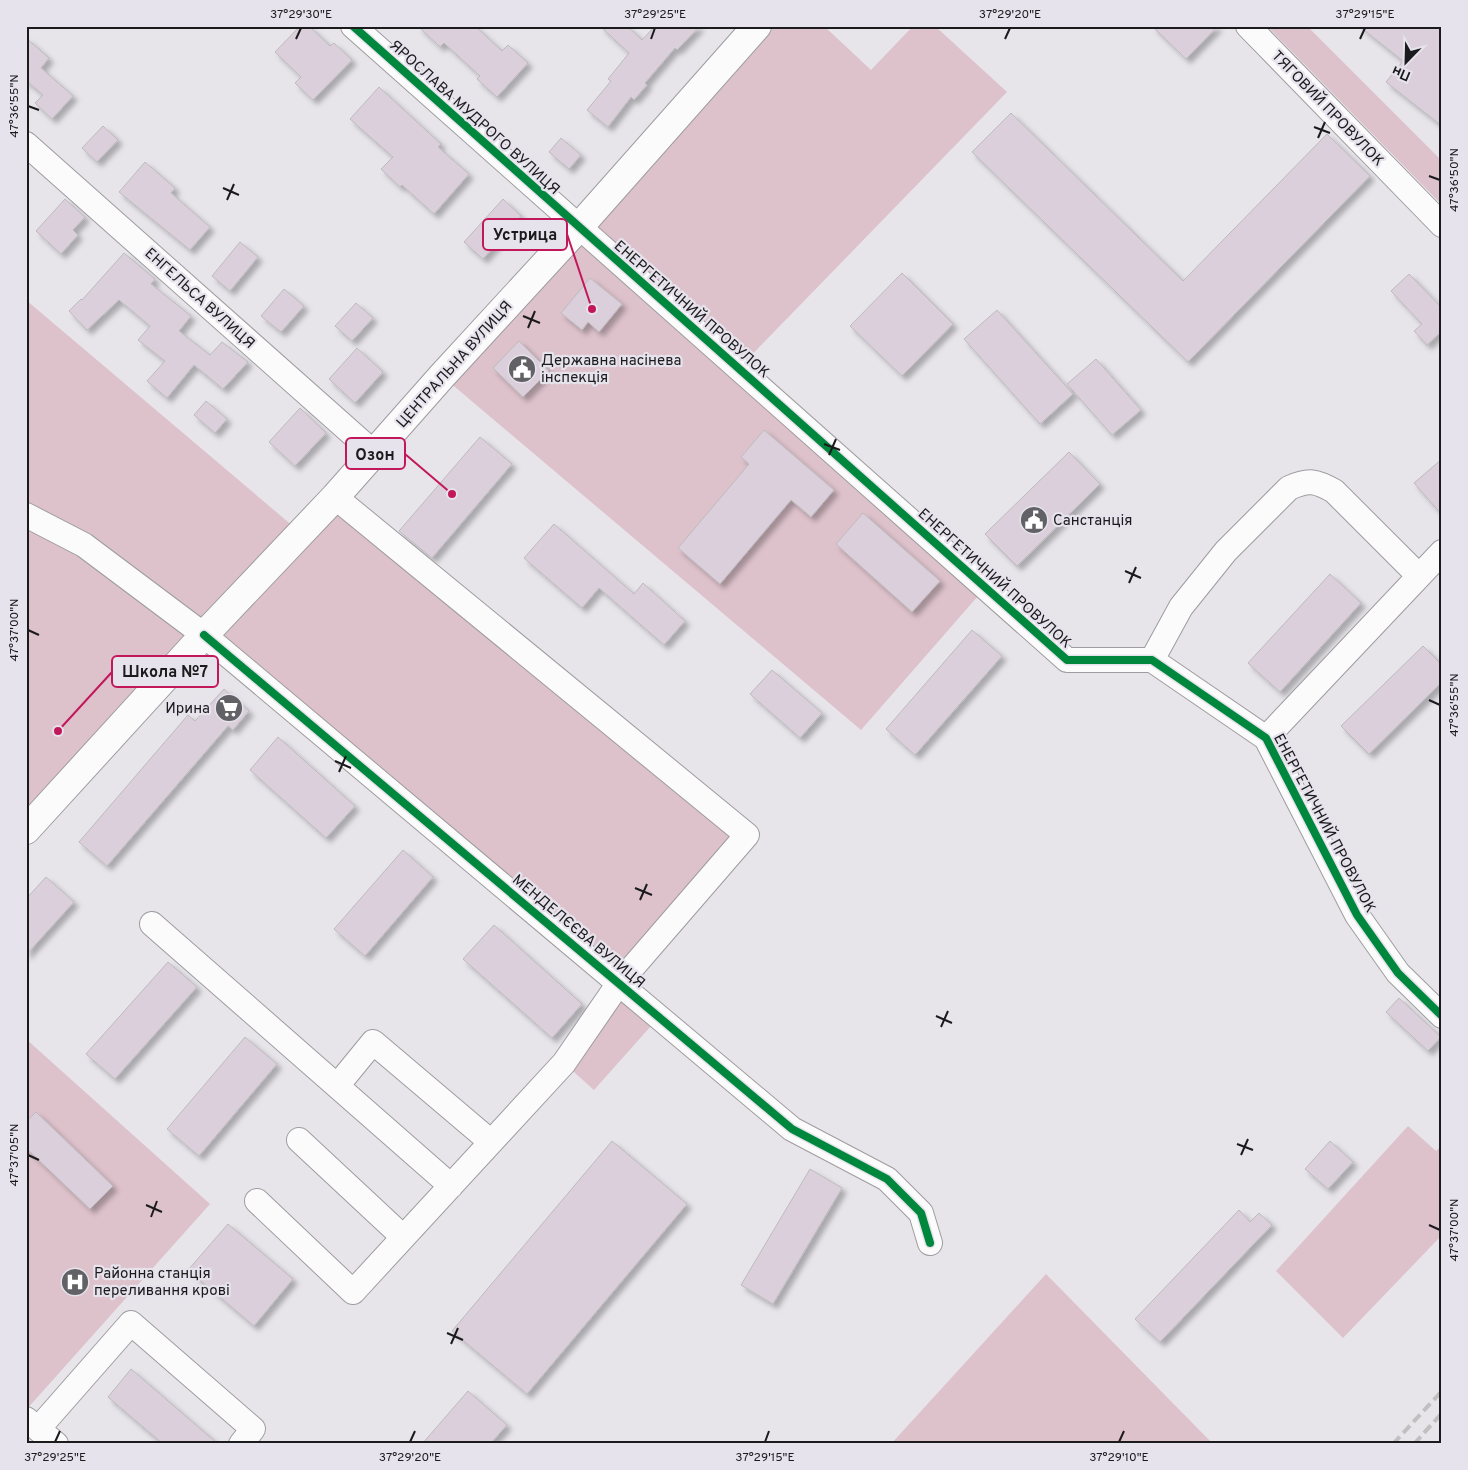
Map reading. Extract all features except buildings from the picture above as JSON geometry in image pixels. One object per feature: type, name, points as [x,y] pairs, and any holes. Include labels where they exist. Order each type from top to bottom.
[{"type":"main road","name":"ЦЕНТРАЛЬНА ВУЛИЦЯ","points":[[26,830],[204,635],[335,497],[442,376],[579,228],[757,26]]},
{"type":"street","name":"ЯРОСЛАВА МУДРОГО ВУЛИЦЯ","points":[[353,26],[579,228]]},
{"type":"street","name":"ТЯГОВИЙ ПРОВУЛОК","points":[[1248,26],[1442,225]]},
{"type":"street","name":"ЕНГЕЛЬСА ВУЛИЦЯ","points":[[26,144],[374,453]]},
{"type":"street","name":"ЕНЕРГЕТИЧНИЙ ПРОВУЛОК","points":[[579,228],[1067,660],[1152,660],[1266,738],[1356,915],[1398,973],[1442,1016]]},
{"type":"street","points":[[1152,660],[1181,608],[1226,551],[1289,488],[1302,482],[1318,482],[1334,491],[1419,576]]},
{"type":"street","points":[[257,1201],[353,1292],[564,1063],[619,983],[747,835],[335,497]]},
{"type":"street","name":"МЕНДЕЛЄЄВА ВУЛИЦЯ","points":[[26,516],[84,546],[204,635],[792,1129],[888,1179],[921,1213],[930,1243]]},
{"type":"street","points":[[1266,738],[1442,552]]},
{"type":"street","points":[[152,924],[451,1186]]},
{"type":"street","points":[[337,1086],[373,1042],[491,1142]]},
{"type":"street","points":[[299,1140],[403,1237]]},
{"type":"street","points":[[40,1430],[131,1324],[253,1429],[241,1444]]},
{"type":"shaded area","points":[[757,26],[824,26],[871,70],[913,26],[935,26],[1007,92],[739,368],[985,588],[861,730],[442,376]]},
{"type":"shaded area","points":[[1267,26],[1307,26],[1442,161],[1442,205]]},
{"type":"shaded area","points":[[26,300],[301,533],[335,497],[747,835],[619,983],[205,635],[26,830]]},
{"type":"shaded area","points":[[619,983],[659,1017],[594,1090],[564,1063]]},
{"type":"shaded area","name":"Районна станція переливання крові","points":[[26,1039],[210,1204],[26,1410]]},
{"type":"shaded area","points":[[1408,1126],[1436,1151],[1442,1145],[1442,1235],[1343,1338],[1276,1271]]},
{"type":"shaded area","points":[[1046,1274],[1213,1444],[891,1444]]},
{"type":"railway","points":[[1393,1444],[1442,1391]]},
{"type":"railway","points":[[1414,1444],[1442,1413]]},
{"type":"cycle path","points":[[353,26],[1067,660],[1152,660],[1266,738],[1357,915],[1398,973],[1442,1016]]},
{"type":"cycle path","points":[[204,635],[792,1129],[887,1179],[921,1213],[930,1243]]},
{"type":"place","name":"Устрица","points":[[592,309]]},
{"type":"place","name":"Державна насiнева iнспекцiя","points":[[522,369]]},
{"type":"place","name":"Озон","points":[[452,494]]},
{"type":"place","name":"Санстанція","points":[[1034,520]]},
{"type":"place","name":"Ирина","points":[[229,708]]},
{"type":"place","name":"Школа №7","points":[[58,731]]},
{"type":"place","name":"Районна станція переливання крові","points":[[75,1282]]}]
